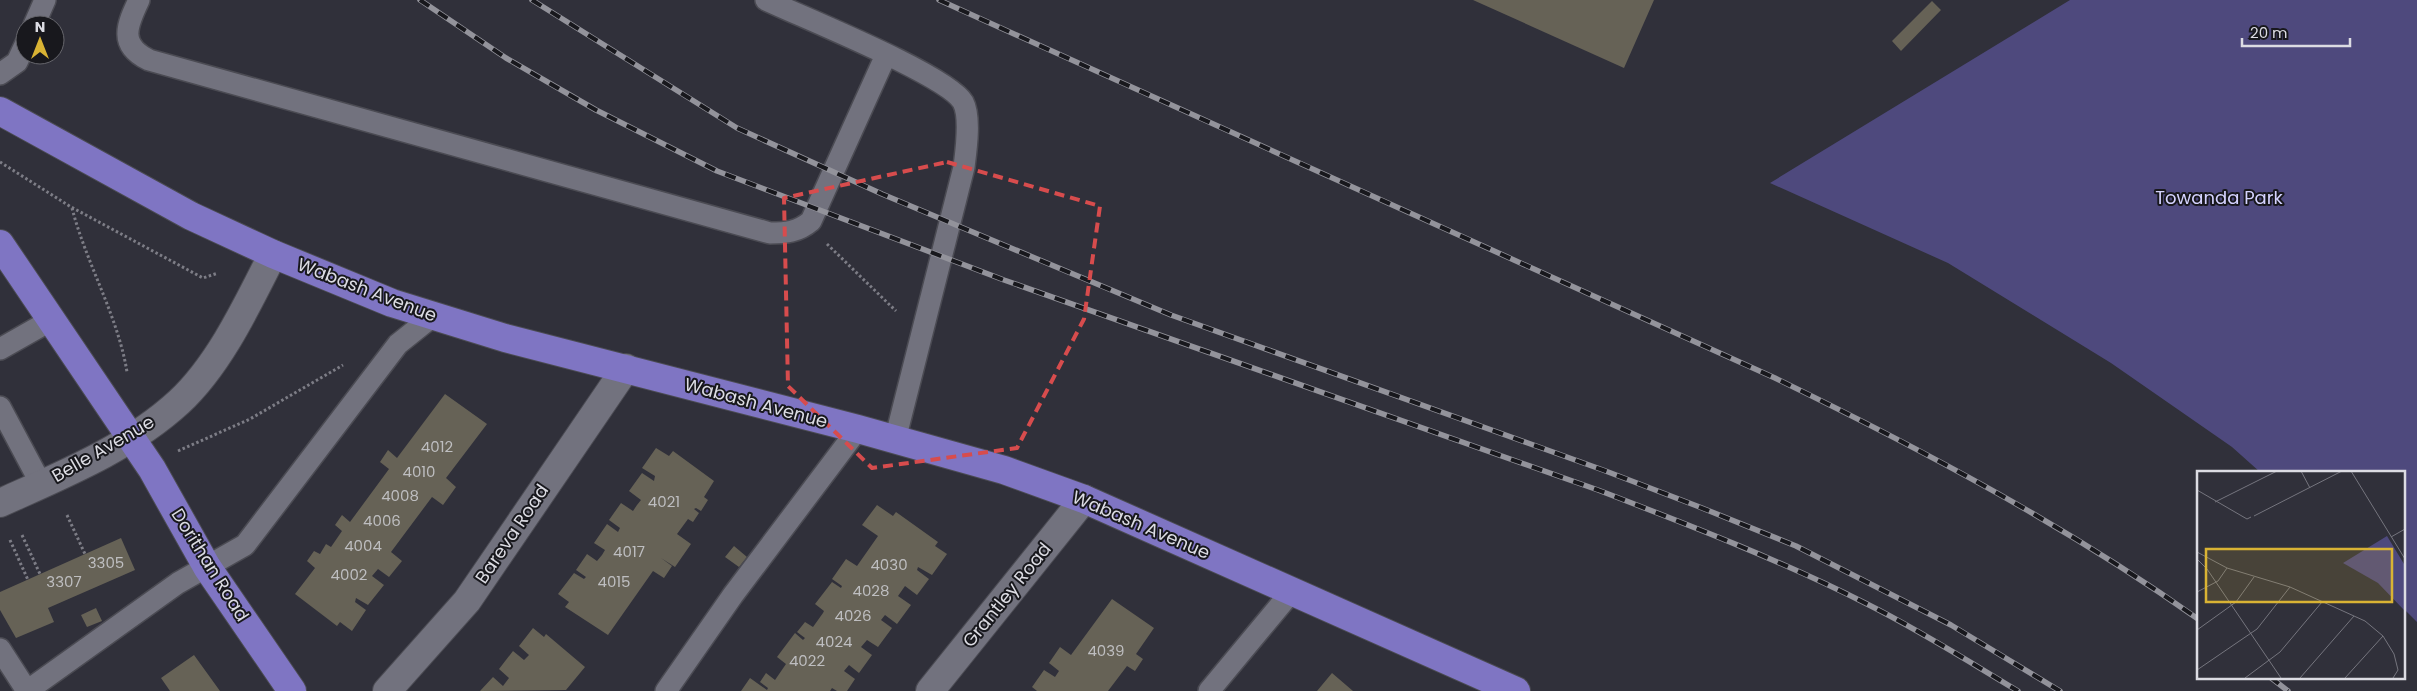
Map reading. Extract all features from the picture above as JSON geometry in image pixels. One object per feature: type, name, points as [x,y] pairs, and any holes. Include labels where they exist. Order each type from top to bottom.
[{"type":"main road","name":"Wabash Avenue","points":[[0,111],[191,216],[273,254],[392,303],[505,338],[858,429],[1004,470],[1084,499],[1507,689]]},
{"type":"main road","points":[[0,244],[53,319],[131,438]]},
{"type":"main road","name":"Dorithan Road","points":[[131,438],[152,469],[207,567],[292,691]]},
{"type":"street","name":"Belle Avenue","points":[[0,502],[41,484],[131,438],[180,401],[212,362],[235,327],[273,254]]},
{"type":"street","name":"Bareva Road","points":[[387,691],[467,601],[626,368]]},
{"type":"street","name":"Grantley Road","points":[[930,691],[1084,499]]},
{"type":"lane","points":[[38,15],[45,0]]},
{"type":"lane","points":[[139,0],[128,22],[128,40],[136,54],[149,60],[770,233],[786,233],[811,221],[886,55]]},
{"type":"lane","points":[[766,0],[886,55],[950,88],[963,103],[967,131],[964,167],[895,440]]},
{"type":"lane","points":[[0,74],[15,63]]},
{"type":"lane","points":[[0,649],[27,691],[178,583],[232,554],[256,533],[308,461],[398,344],[433,316]]},
{"type":"lane","points":[[0,349],[53,319]]},
{"type":"lane","points":[[0,407],[41,484]]},
{"type":"lane","points":[[666,691],[733,595],[858,429]]},
{"type":"lane","points":[[1209,691],[1292,591]]},
{"type":"path","points":[[0,162],[71,207],[203,278],[218,273]]},
{"type":"path","points":[[71,207],[93,274],[118,338],[128,378]]},
{"type":"path","points":[[806,225],[922,335]]},
{"type":"path","points":[[173,454],[250,419],[345,363]]},
{"type":"path","points":[[67,515],[85,554]]},
{"type":"path","points":[[22,535],[40,574]]},
{"type":"path","points":[[10,540],[28,580]]},
{"type":"highlighted area","points":[[947,162],[1100,206],[1084,319],[1017,448],[872,468],[788,386],[784,198]]},
{"type":"green space","name":"Towanda Park","points":[[2070,0],[2417,0],[2417,622],[2404,609],[2404,471],[2259,471],[2232,447],[2111,363],[1948,263],[1770,183]]},
{"type":"building","points":[[1473,0],[1654,0],[1624,68]]},
{"type":"building","points":[[1932,1],[1941,10],[1901,51],[1892,41]]},
{"type":"building","points":[[445,394],[487,424],[446,478],[456,487],[443,505],[432,497],[391,552],[402,561],[389,577],[378,569],[372,576],[384,585],[368,605],[356,598],[355,602],[366,610],[352,631],[340,622],[337,626],[295,594],[315,568],[307,561],[314,551],[320,554],[326,544],[331,547],[342,531],[335,525],[342,515],[350,522],[389,469],[380,462],[388,450],[397,458]]},
{"type":"building","points":[[656,448],[669,456],[673,451],[714,481],[704,497],[708,500],[701,511],[696,508],[694,509],[699,513],[693,522],[688,519],[677,534],[691,544],[675,567],[661,558],[672,566],[664,578],[653,571],[608,635],[565,607],[569,602],[558,594],[574,573],[584,579],[586,577],[576,570],[587,554],[597,561],[602,555],[605,550],[594,543],[607,524],[618,532],[620,528],[609,520],[621,503],[633,511],[641,500],[629,491],[642,473],[654,481],[655,476],[642,468]]},
{"type":"building","points":[[877,505],[893,516],[896,512],[938,542],[935,546],[947,554],[932,575],[918,567],[917,570],[929,579],[917,595],[905,586],[898,596],[911,605],[897,624],[885,615],[881,620],[892,628],[878,647],[867,640],[861,647],[872,655],[859,673],[849,665],[844,671],[855,679],[847,691],[837,691],[832,688],[830,691],[741,691],[750,678],[767,690],[768,688],[760,682],[766,673],[775,680],[786,664],[777,657],[795,633],[803,640],[805,638],[797,632],[805,622],[813,627],[823,613],[824,611],[815,604],[832,582],[841,588],[842,586],[832,579],[846,559],[857,566],[878,536],[862,525]]},
{"type":"building","points":[[121,538],[135,570],[48,608],[54,622],[16,638],[0,610],[0,592]]},
{"type":"building","points":[[734,546],[747,557],[739,567],[725,557]]},
{"type":"building","points":[[1112,599],[1154,628],[1136,654],[1143,659],[1135,671],[1127,666],[1108,691],[1037,691],[1032,687],[1044,670],[1055,677],[1059,671],[1049,663],[1060,647],[1071,655]]},
{"type":"building","points":[[96,608],[102,621],[87,627],[81,615]]},
{"type":"building","points":[[533,628],[544,637],[546,634],[585,667],[566,690],[480,691],[493,677],[503,686],[509,678],[499,669],[513,651],[524,660],[529,655],[519,646]]},
{"type":"building","points":[[194,655],[220,691],[170,691],[161,678]]},
{"type":"building","points":[[1332,673],[1353,691],[1317,691]]},
{"type":"railway","points":[[420,0],[506,58],[596,110],[717,171],[1004,280],[1598,490],[1700,530],[1768,558],[1867,604],[1924,635],[2018,691]]},
{"type":"railway","points":[[532,0],[737,128],[882,194],[1171,315],[1603,470],[1796,546],[1951,625],[2060,691]]},
{"type":"railway","points":[[939,0],[1775,378],[1884,432],[2044,520],[2148,585],[2197,618]]},
{"type":"railway","points":[[2271,678],[2288,691]]}]
